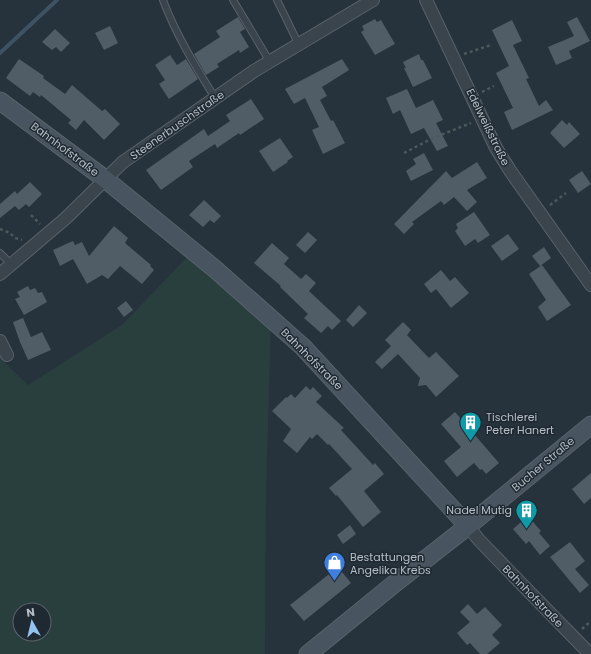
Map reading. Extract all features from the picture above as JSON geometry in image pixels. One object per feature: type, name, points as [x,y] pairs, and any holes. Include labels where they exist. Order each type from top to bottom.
[{"type":"street","name":"Steenerbuschstraße","points":[[0,274],[66,218],[124,162],[254,71],[374,0]]},
{"type":"street","name":"Edelweißstraße","points":[[426,0],[496,148],[511,172],[591,285]]},
{"type":"street","name":"Bahnhofstraße","points":[[0,101],[105,179],[214,269],[303,347],[468,526],[488,550],[590,654]]},
{"type":"street","points":[[0,341],[7,355]]},
{"type":"street","name":"Bucher Straße","points":[[318,651],[394,584],[468,526],[591,425]]},
{"type":"lane","points":[[163,0],[170,19],[184,46],[215,98]]},
{"type":"lane","points":[[233,0],[270,62]]},
{"type":"lane","points":[[277,0],[299,45]]},
{"type":"lane","points":[[0,253],[12,265]]},
{"type":"path","points":[[455,59],[491,45]]},
{"type":"path","points":[[404,153],[433,138],[482,118]]},
{"type":"path","points":[[540,213],[566,193]]},
{"type":"path","points":[[0,229],[10,233],[15,238],[32,247]]},
{"type":"green space","points":[[190,254],[271,319],[266,498],[265,654],[0,654],[0,358],[28,385],[122,325]]},
{"type":"building","points":[[238,17],[245,29],[240,32],[249,47],[240,53],[239,50],[217,64],[219,67],[206,75],[194,54],[220,37],[216,31]]},
{"type":"building","points":[[577,17],[590,41],[569,51],[572,58],[556,65],[548,47],[574,36],[567,22]]},
{"type":"building","points":[[375,19],[377,22],[381,20],[395,44],[375,55],[361,32],[364,30],[362,26]]},
{"type":"building","points":[[512,20],[522,41],[513,45],[529,78],[526,79],[539,106],[546,100],[553,110],[512,130],[504,112],[513,108],[496,73],[509,66],[492,30]]},
{"type":"building","points":[[110,26],[118,43],[104,50],[95,33]]},
{"type":"building","points":[[55,29],[70,43],[61,52],[56,47],[52,50],[42,42]]},
{"type":"building","points":[[419,54],[432,78],[413,87],[404,68],[406,68],[403,62]]},
{"type":"building","points":[[170,55],[177,65],[186,59],[198,79],[169,99],[159,84],[165,80],[155,65]]},
{"type":"building","points":[[19,59],[44,76],[43,78],[65,94],[72,85],[102,111],[105,109],[120,124],[104,140],[84,120],[76,130],[68,123],[71,120],[41,95],[40,97],[33,92],[30,96],[6,78]]},
{"type":"building","points":[[342,59],[349,70],[322,87],[327,96],[320,100],[345,143],[323,154],[312,130],[319,127],[305,98],[294,104],[285,89]]},
{"type":"building","points":[[407,89],[416,108],[433,100],[443,120],[436,123],[448,146],[437,151],[424,128],[411,134],[400,110],[393,114],[386,98]]},
{"type":"building","points":[[251,99],[264,119],[240,135],[239,133],[217,148],[215,144],[189,161],[193,167],[161,190],[146,170],[204,129],[208,136],[230,121],[226,115]]},
{"type":"building","points":[[562,120],[567,125],[569,122],[580,134],[564,148],[550,133]]},
{"type":"building","points":[[280,138],[293,157],[273,172],[259,151]]},
{"type":"building","points":[[424,153],[433,170],[411,181],[406,171],[416,164],[413,159]]},
{"type":"building","points":[[477,162],[487,178],[467,190],[477,202],[467,211],[454,197],[444,205],[441,201],[412,222],[414,224],[404,234],[394,224],[446,171],[452,178]]},
{"type":"building","points":[[582,171],[591,184],[578,193],[569,180]]},
{"type":"building","points":[[30,182],[42,194],[29,207],[26,204],[19,210],[15,206],[0,218],[0,204],[15,191],[17,194]]},
{"type":"building","points":[[204,200],[221,216],[214,223],[210,220],[203,227],[189,215]]},
{"type":"building","points":[[474,212],[490,235],[478,243],[475,239],[465,246],[455,231],[458,228],[456,224]]},
{"type":"building","points":[[114,226],[128,238],[125,243],[151,265],[150,266],[154,270],[142,284],[120,266],[108,279],[102,275],[87,284],[73,259],[60,266],[53,250],[73,241],[75,245],[82,242],[89,256]]},
{"type":"building","points":[[308,232],[317,240],[305,253],[296,245]]},
{"type":"building","points":[[508,234],[519,249],[502,261],[491,246]]},
{"type":"building","points":[[272,243],[289,258],[284,264],[301,279],[306,274],[316,283],[309,291],[341,321],[332,330],[328,326],[321,333],[304,318],[308,314],[280,287],[281,286],[254,263]]},
{"type":"building","points":[[544,247],[551,258],[540,266],[532,256]]},
{"type":"building","points":[[542,265],[571,305],[547,321],[538,307],[546,300],[529,274]]},
{"type":"building","points":[[441,270],[450,281],[455,277],[469,293],[451,308],[436,289],[431,293],[424,284]]},
{"type":"building","points":[[28,286],[30,290],[35,288],[38,293],[42,292],[47,302],[24,315],[15,299],[20,297],[17,292]]},
{"type":"building","points":[[126,301],[133,310],[124,317],[117,308]]},
{"type":"building","points":[[359,305],[367,313],[353,327],[346,320]]},
{"type":"building","points":[[23,318],[31,337],[42,332],[51,350],[28,360],[13,322]]},
{"type":"building","points":[[403,322],[411,330],[407,335],[429,358],[436,352],[459,376],[436,397],[426,385],[418,386],[420,378],[398,354],[382,369],[375,362],[391,346],[385,340]]},
{"type":"building","points":[[306,386],[310,390],[313,387],[322,396],[316,402],[344,428],[341,430],[373,465],[375,463],[384,474],[364,491],[381,512],[363,527],[337,495],[336,496],[329,488],[352,469],[329,444],[328,445],[317,434],[312,439],[310,437],[297,453],[283,441],[291,429],[272,411],[291,394],[295,398]]},
{"type":"building","name":"Tischlerei Peter Hanert","points":[[455,412],[499,463],[486,474],[474,463],[457,477],[444,461],[461,447],[441,424]]},
{"type":"building","points":[[591,473],[591,498],[584,504],[572,489]]},
{"type":"building","name":"Nadel Mutig","points":[[528,516],[541,531],[539,533],[550,546],[540,555],[529,541],[526,544],[513,529]]},
{"type":"building","points":[[350,525],[356,534],[343,544],[337,535]]},
{"type":"building","points":[[570,542],[585,561],[575,569],[589,585],[580,593],[550,557]]},
{"type":"building","points":[[338,567],[351,583],[304,621],[290,605]]},
{"type":"building","points":[[468,604],[477,614],[485,607],[502,625],[492,635],[500,643],[487,654],[480,654],[470,643],[467,645],[457,633],[470,622],[460,612]]},
{"type":"waterway","points":[[0,53],[57,0]]},
{"type":"place","name":"Tischlerei Peter Hanert","points":[[470,442]]},
{"type":"place","name":"Nadel Mutig","points":[[527,530]]},
{"type":"place","name":"Bestattungen Angelika Krebs","points":[[335,582]]}]
